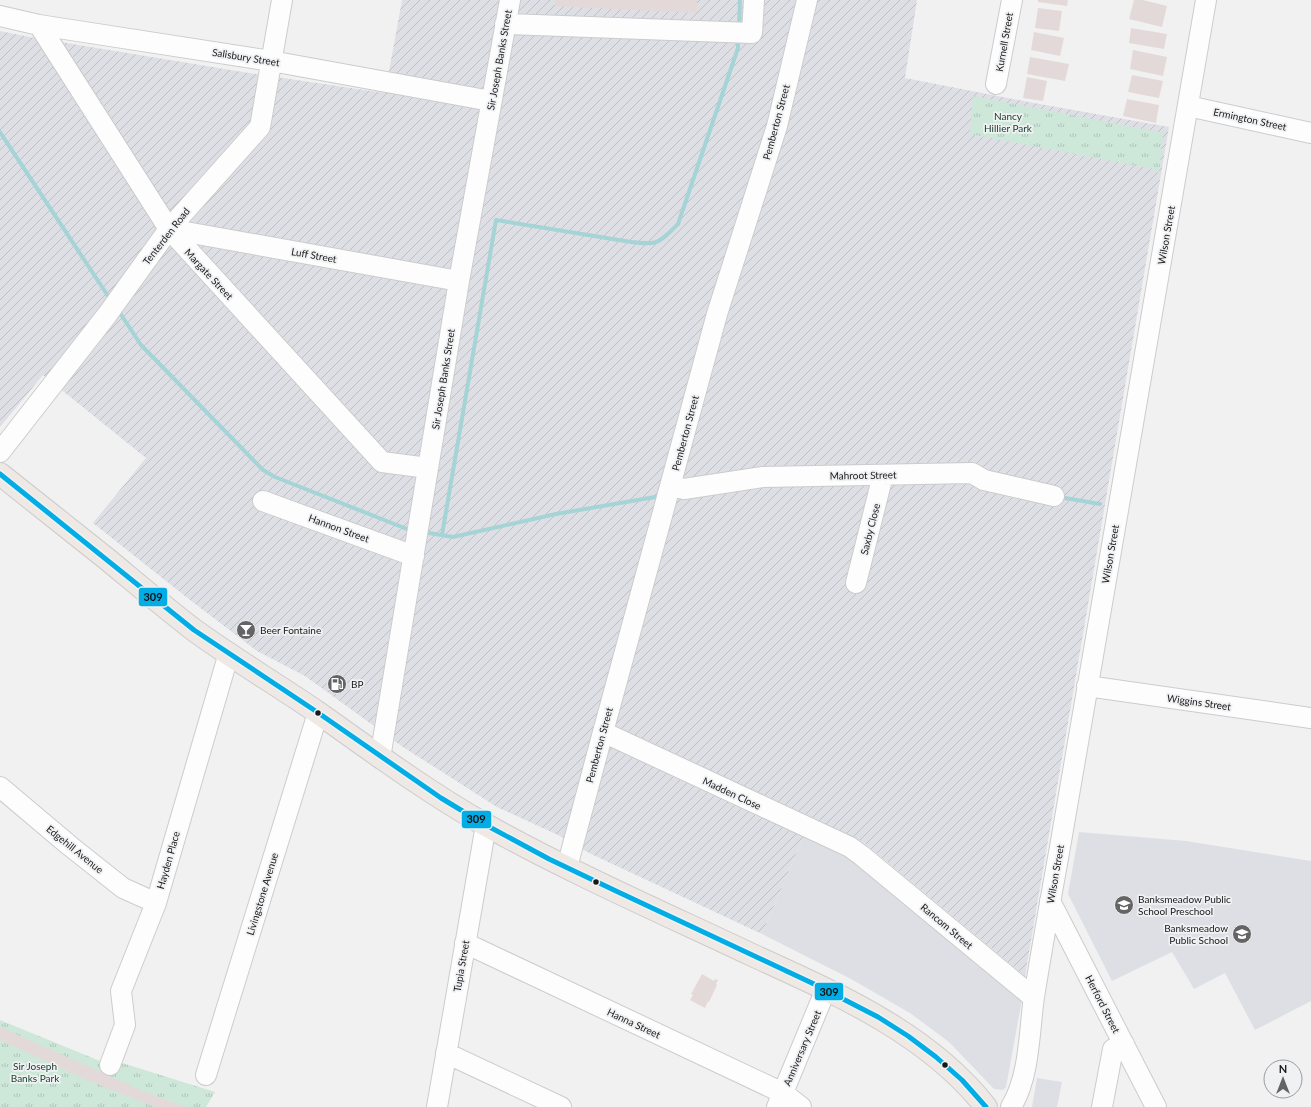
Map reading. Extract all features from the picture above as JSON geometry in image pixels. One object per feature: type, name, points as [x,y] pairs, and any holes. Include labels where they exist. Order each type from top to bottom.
[{"type":"main road","points":[[0,474],[196,632],[318,713],[380,758],[434,794],[486,825],[567,867],[826,989],[870,1012],[907,1035],[964,1082],[986,1107]]},
{"type":"street","name":"Tenterden Road","points":[[0,452],[107,315],[168,229],[260,128],[282,0]]},
{"type":"street","name":"Sir Joseph Banks Street","points":[[380,758],[459,281],[510,0]]},
{"type":"street","points":[[505,24],[752,33],[754,0]]},
{"type":"street","name":"Pemberton Street","points":[[567,867],[602,732],[717,314],[777,126],[807,0]]},
{"type":"street","name":"Kurnell Street","points":[[996,84],[1012,0]]},
{"type":"street","name":"Wilson Street","points":[[1011,1107],[1018,1096],[1022,1080],[1050,901],[1139,395],[1206,0]]},
{"type":"street","name":"Salisbury Street","points":[[0,16],[39,25],[271,61],[491,101]]},
{"type":"street","name":"Margate Street","points":[[39,25],[168,229],[382,462],[428,468]]},
{"type":"street","name":"Ermington Street","points":[[1188,106],[1311,133]]},
{"type":"street","name":"Luff Street","points":[[168,229],[459,281]]},
{"type":"street","name":"Mahroot Street","points":[[670,486],[684,489],[763,477],[972,473],[984,480],[1054,496]]},
{"type":"street","name":"Saxby Close","points":[[856,583],[883,475]]},
{"type":"street","name":"Hannon Street","points":[[263,501],[414,556]]},
{"type":"street","name":"Hayden Place","points":[[110,1065],[125,1025],[120,991],[156,903],[229,653]]},
{"type":"street","name":"Wiggins Street","points":[[1087,686],[1311,718]]},
{"type":"street","name":"Livingstone Avenue","points":[[206,1075],[318,713]]},
{"type":"street","name":"Madden Close","points":[[602,732],[841,843],[861,855]]},
{"type":"street","name":"Edgehill Avenue","points":[[0,787],[123,888],[156,903]]},
{"type":"street","name":"Tupia Street","points":[[437,1107],[486,825]]},
{"type":"street","name":"Rancom Street","points":[[861,855],[1034,998]]},
{"type":"street","name":"Herford Street","points":[[1050,901],[1156,1107]]},
{"type":"street","name":"Hanna Street","points":[[465,943],[780,1100],[801,1107]]},
{"type":"street","name":"Anniversary Street","points":[[780,1100],[826,989]]},
{"type":"street","points":[[1102,1107],[1113,1049],[1124,1044]]},
{"type":"street","points":[[446,1053],[561,1107]]},
{"type":"shaded area","points":[[402,0],[917,0],[905,78],[1169,127],[1025,976],[863,842],[815,820],[805,833],[762,934],[589,853],[560,836],[497,807],[403,747],[305,676],[257,651],[93,523],[146,458],[43,375],[0,427],[0,31],[249,73],[385,93]]},
{"type":"shaded area","name":"Banksmeadow Public School","points":[[1079,832],[1186,841],[1311,861],[1311,1001],[1255,1030],[1225,973],[1194,989],[1172,952],[1112,981],[1068,894]]},
{"type":"shaded area","points":[[805,833],[833,846],[1023,994],[1006,1087],[1003,1090],[994,1089],[949,1042],[910,1013],[851,979],[762,934]]},
{"type":"shaded area","points":[[1037,1078],[1062,1082],[1057,1107],[1032,1107]]},
{"type":"green space","name":"Nancy Hillier Park","points":[[973,96],[1163,133],[1159,174],[1154,169],[970,134]]},
{"type":"green space","name":"Sir Joseph Banks Park","points":[[0,1020],[117,1068],[119,1062],[215,1092],[206,1107],[0,1107]]},
{"type":"building","points":[[555,0],[697,0],[697,13],[555,6]]},
{"type":"building","points":[[1038,0],[1068,0],[1067,6],[1038,2]]},
{"type":"building","points":[[1134,0],[1143,0],[1167,6],[1162,27],[1129,19]]},
{"type":"building","points":[[1038,8],[1062,11],[1059,31],[1035,28]]},
{"type":"building","points":[[1131,28],[1167,34],[1164,49],[1129,43]]},
{"type":"building","points":[[1034,32],[1064,38],[1060,56],[1031,50]]},
{"type":"building","points":[[1133,50],[1167,57],[1163,76],[1130,69]]},
{"type":"building","points":[[1030,57],[1069,64],[1065,81],[1027,74]]},
{"type":"building","points":[[1132,75],[1163,81],[1159,98],[1128,92]]},
{"type":"building","points":[[1027,77],[1047,81],[1043,101],[1023,98]]},
{"type":"building","points":[[1127,99],[1159,105],[1156,123],[1123,116]]},
{"type":"building","points":[[702,974],[714,981],[715,979],[718,980],[705,1008],[690,1000],[693,995],[691,994]]},
{"type":"building","points":[[0,1027],[143,1091],[185,1107],[155,1107],[87,1080],[0,1040]]},
{"type":"waterway","points":[[739,28],[740,0]]},
{"type":"waterway","points":[[442,535],[496,220],[631,242],[652,243],[657,242],[666,236],[678,224],[738,48],[738,38]]},
{"type":"waterway","points":[[0,132],[110,299]]},
{"type":"waterway","points":[[118,310],[141,345],[263,470],[275,477],[412,530]]},
{"type":"waterway","points":[[423,532],[453,537],[556,514],[661,496]]},
{"type":"waterway","points":[[1059,497],[1100,504]]},
{"type":"transit line","name":"309","points":[[0,474],[194,630],[317,712],[441,798],[484,824],[549,859],[814,984],[878,1017],[908,1036],[936,1057],[962,1080],[986,1107]]},
{"type":"place","name":"Beer Fontaine","points":[[246,630]]},
{"type":"place","name":"BP","points":[[337,684]]},
{"type":"place","name":"Banksmeadow Public School Preschool","points":[[1124,905]]},
{"type":"place","name":"Banksmeadow Public School","points":[[1242,934]]}]
